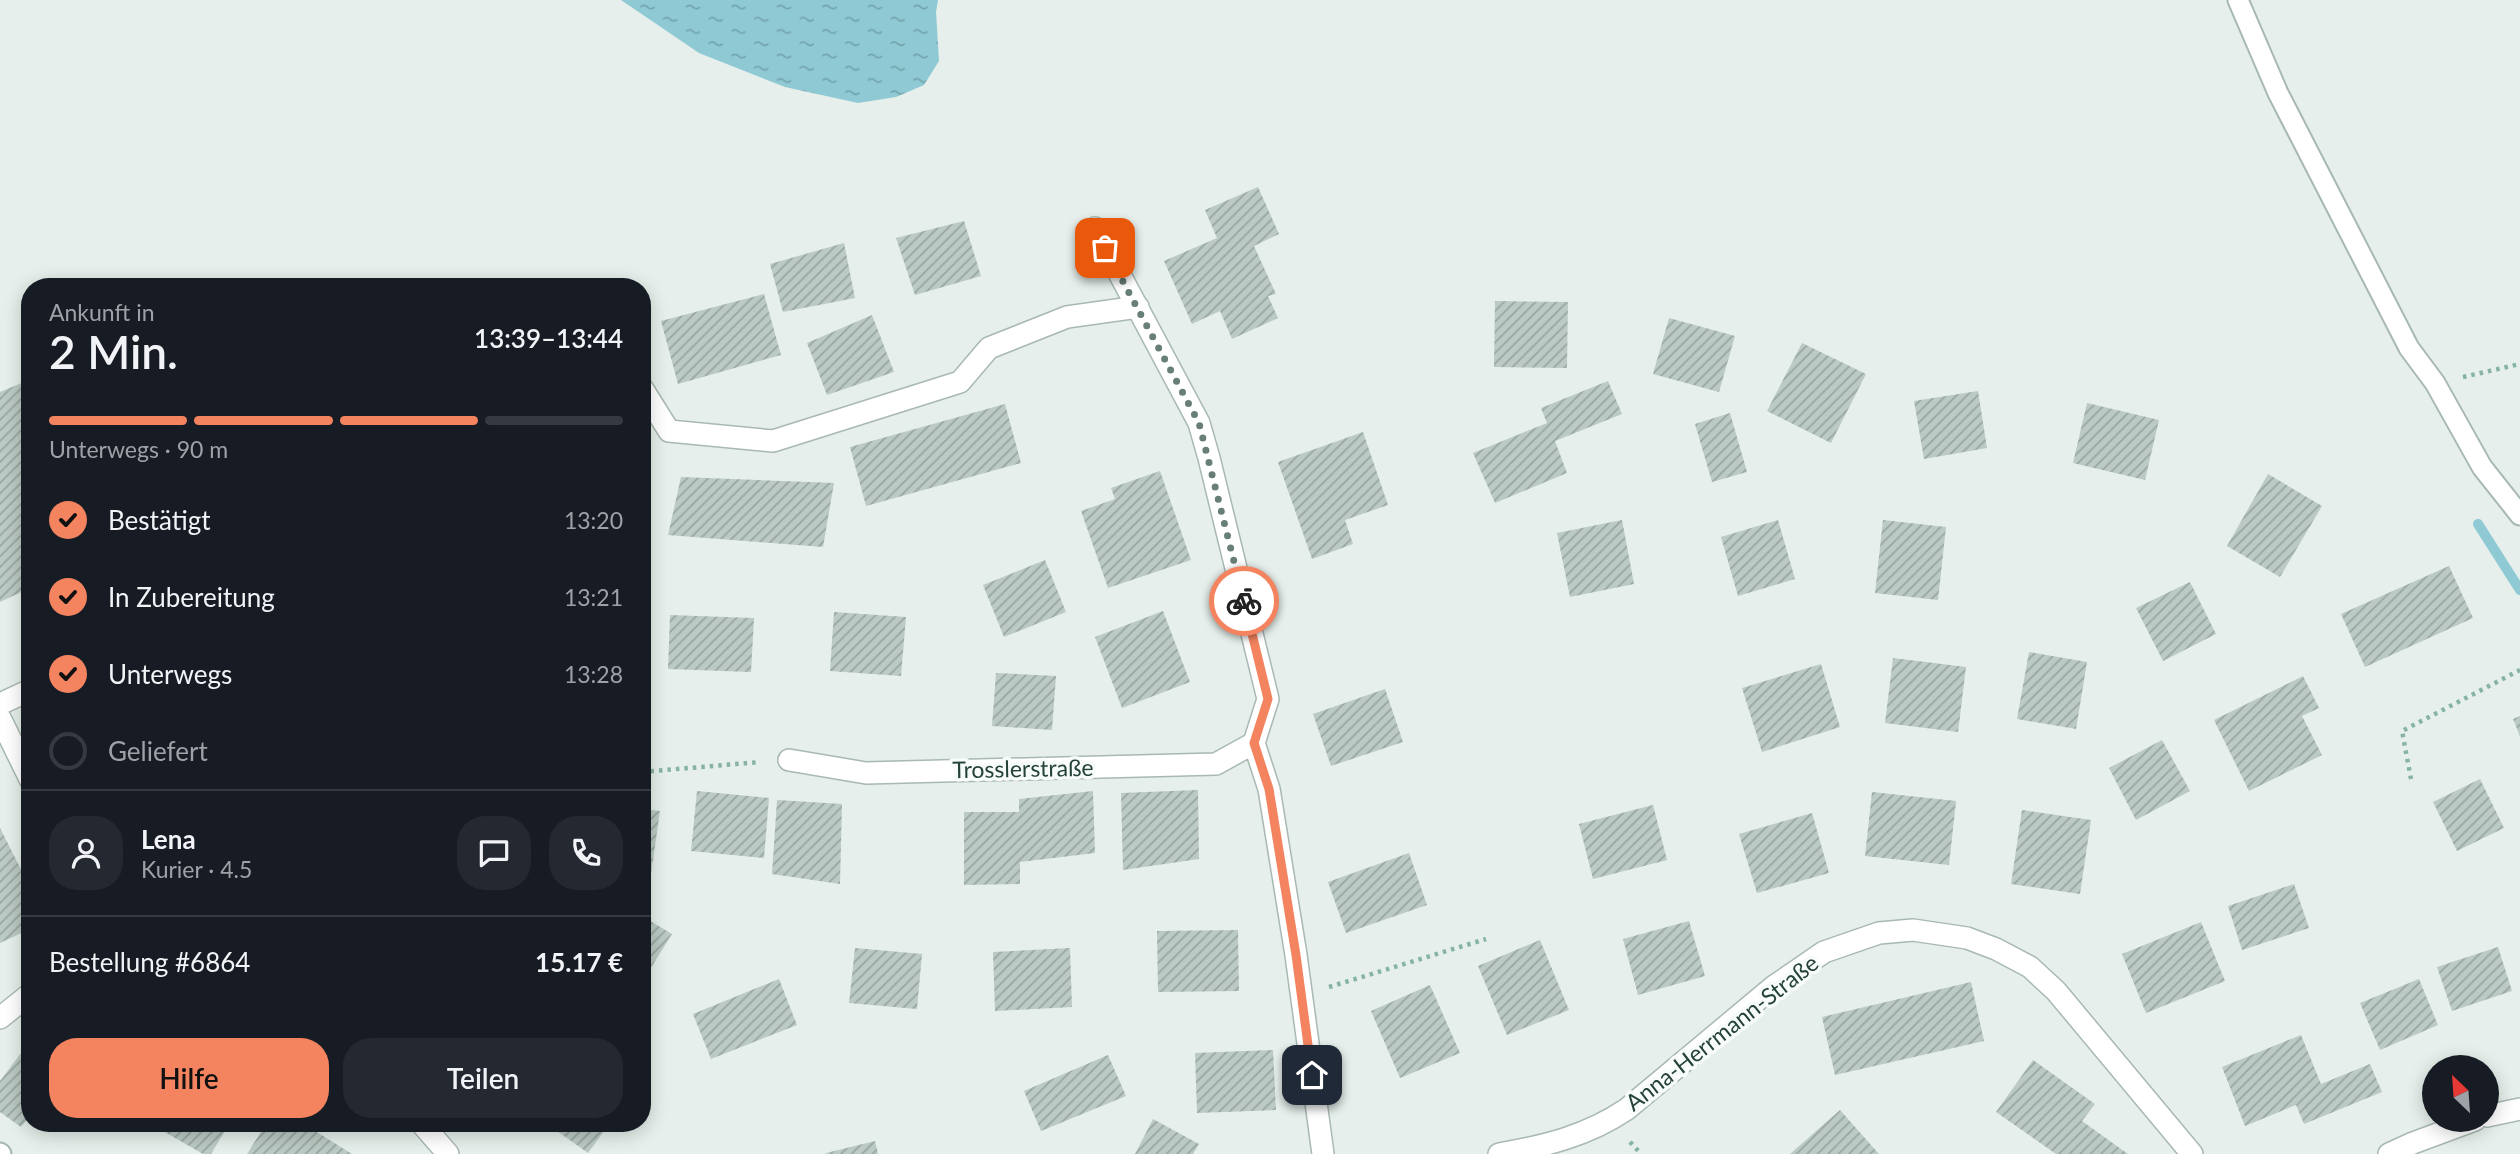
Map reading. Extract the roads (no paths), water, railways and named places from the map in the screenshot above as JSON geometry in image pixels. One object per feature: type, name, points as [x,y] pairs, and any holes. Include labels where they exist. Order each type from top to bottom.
[{"type":"street","points":[[1095,228],[1199,423],[1209,458],[1268,699],[1254,743],[1269,789],[1323,1154]]},
{"type":"street","points":[[651,402],[669,431],[773,441],[960,382],[989,348],[1067,317],[1138,307]]},
{"type":"street","points":[[0,704],[21,694]]},
{"type":"street","points":[[0,718],[21,761]]},
{"type":"street","name":"Trosslerstraße","points":[[789,760],[866,773],[1216,764],[1254,743]]},
{"type":"street","name":"Anna-Herrmann-Straße","points":[[1499,1154],[1544,1146],[1580,1135],[1609,1121],[1773,987],[1824,952],[1879,933],[1913,930],[1967,938],[1996,949],[2030,967],[2056,991],[2192,1154]]},
{"type":"street","points":[[0,1018],[21,1000]]},
{"type":"street","points":[[2499,1113],[2520,1109]]},
{"type":"street","points":[[429,1132],[448,1154]]},
{"type":"street","points":[[2389,1154],[2443,1132]]},
{"type":"lane","points":[[2238,0],[2278,93],[2409,348],[2435,383],[2482,467],[2520,515]]},
{"type":"water","points":[[621,0],[938,0],[936,12],[939,61],[924,85],[896,97],[858,103],[785,87],[699,53]]},
{"type":"waterway","points":[[2478,524],[2520,590]]}]
